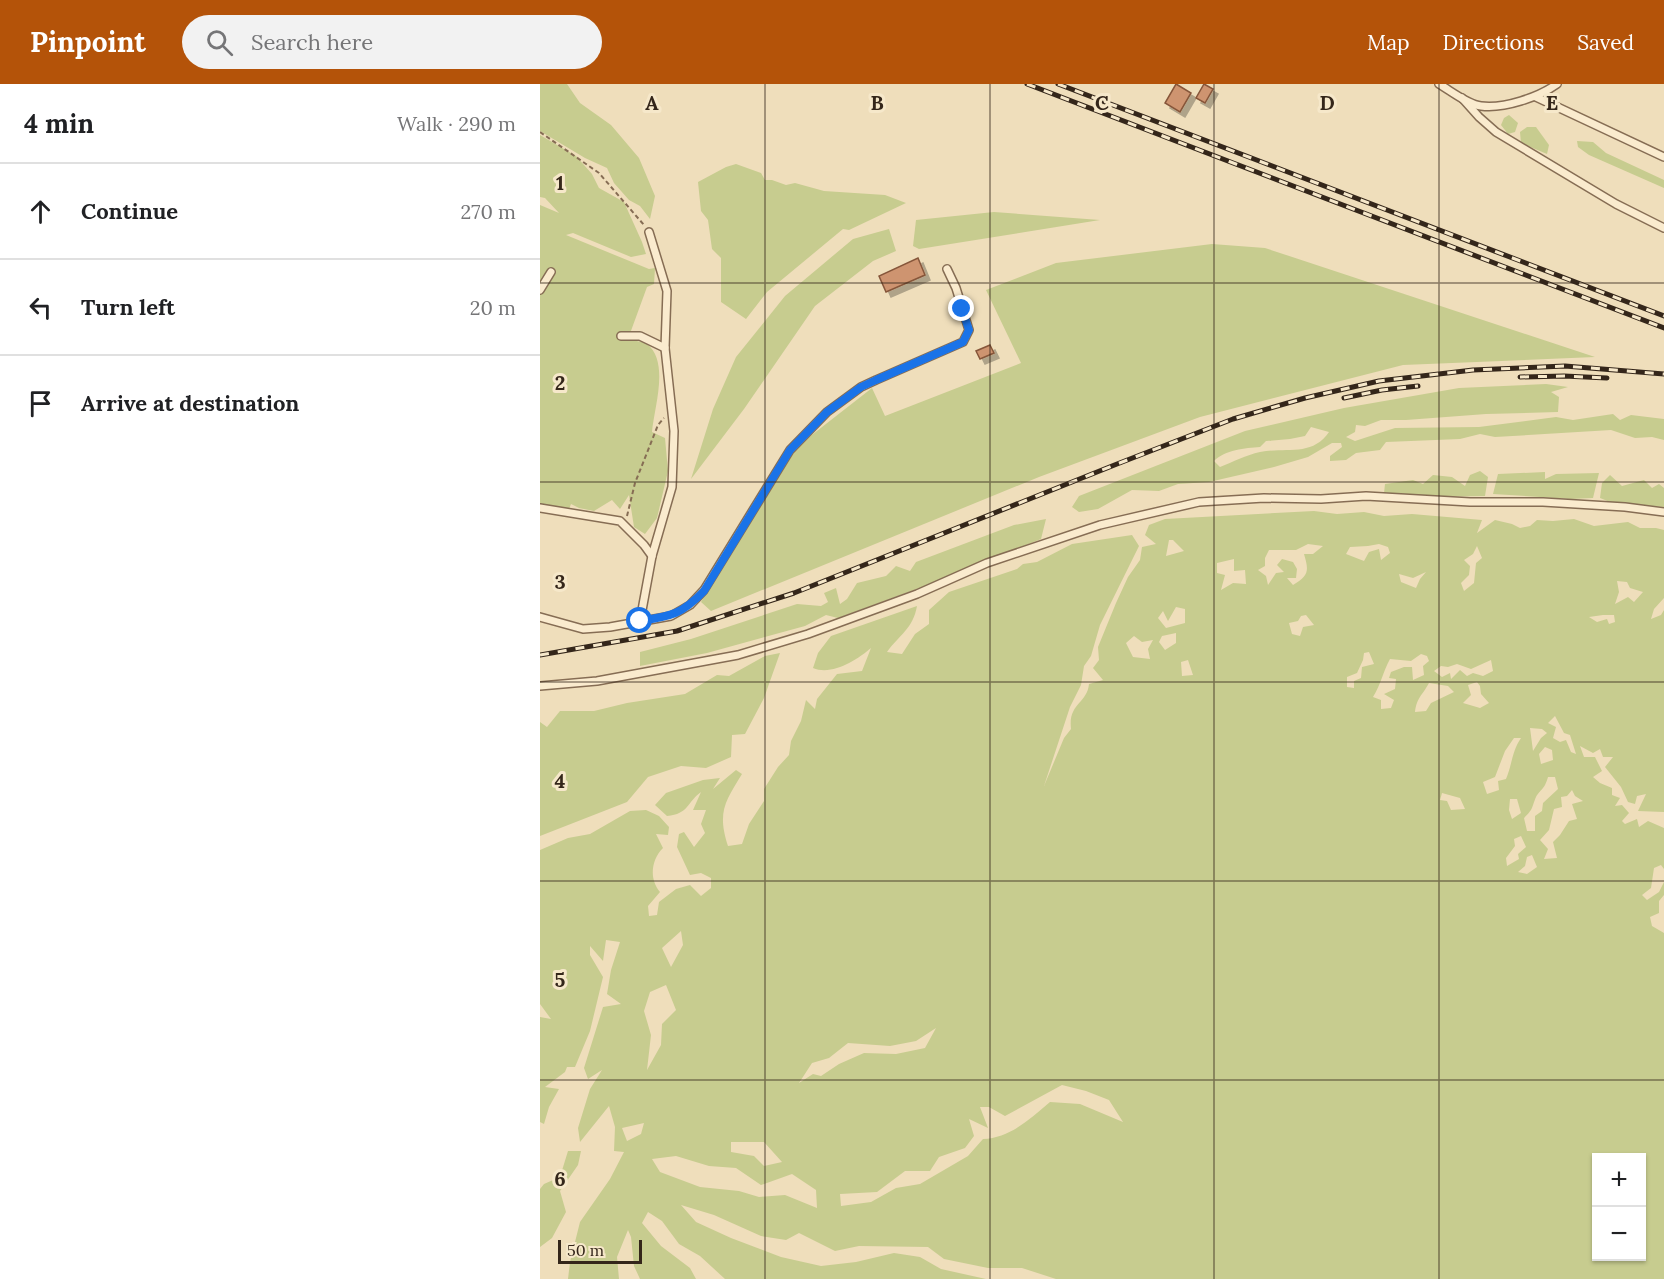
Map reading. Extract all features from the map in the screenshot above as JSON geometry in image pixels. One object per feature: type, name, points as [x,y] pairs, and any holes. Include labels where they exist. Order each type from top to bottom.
[{"type":"lane","points":[[1439,84],[1481,106],[1509,104],[1536,98],[1557,84]]},
{"type":"lane","points":[[1462,98],[1479,117],[1506,138],[1616,204],[1664,228]]},
{"type":"lane","points":[[1536,98],[1664,157]]},
{"type":"lane","points":[[640,621],[651,556],[672,487],[675,431],[665,348],[667,291],[649,232]]},
{"type":"lane","points":[[540,617],[583,629],[610,627],[671,616],[690,605],[704,591],[790,450],[827,412],[861,387],[963,342],[969,330],[947,268]]},
{"type":"lane","points":[[540,290],[551,272]]},
{"type":"lane","points":[[621,336],[640,336],[665,348]]},
{"type":"lane","points":[[540,686],[597,681],[738,655],[808,634],[917,594],[987,563],[1100,525],[1199,502],[1366,496],[1470,502],[1542,502],[1664,512]]},
{"type":"lane","points":[[540,508],[620,521],[644,545],[651,556]]},
{"type":"path","points":[[540,132],[599,173],[649,232]]},
{"type":"path","points":[[620,521],[627,517],[635,483],[658,425],[673,407]]},
{"type":"green space","points":[[540,84],[567,84],[580,103],[611,125],[639,158],[655,196],[650,219],[640,206],[629,200],[614,183],[607,168],[585,158],[540,131]]},
{"type":"green space","points":[[1509,115],[1518,123],[1515,132],[1508,134],[1501,125],[1504,118]]},
{"type":"green space","points":[[1527,127],[1536,127],[1549,145],[1547,154],[1521,143],[1520,132]]},
{"type":"green space","points":[[540,135],[576,156],[592,174],[599,188],[624,202],[646,254],[631,257],[573,233],[566,235],[649,269],[655,268],[654,284],[647,287],[628,339],[647,344],[654,352],[658,362],[659,386],[652,432],[665,438],[668,471],[657,518],[645,534],[634,527],[629,495],[620,509],[612,500],[594,511],[571,504],[568,512],[540,506],[540,205],[559,213],[545,198],[540,197]]},
{"type":"green space","points":[[1577,141],[1593,142],[1606,153],[1664,180],[1664,188],[1589,155],[1578,147]]},
{"type":"green space","points":[[736,164],[761,173],[765,180],[786,185],[795,183],[824,191],[885,195],[906,203],[849,230],[843,229],[767,292],[746,319],[721,302],[721,258],[712,249],[708,220],[701,211],[698,182]]},
{"type":"green space","points":[[994,212],[1100,220],[919,249],[913,246],[916,220]]},
{"type":"green space","points":[[889,229],[896,251],[873,261],[815,306],[744,409],[691,479],[713,409],[736,357],[785,296],[853,239]]},
{"type":"green space","points":[[1212,244],[1265,248],[1595,357],[1403,365],[1200,417],[1039,477],[711,611],[701,602],[760,504],[799,445],[872,388],[885,416],[1021,363],[986,290],[1056,263]]},
{"type":"green space","points":[[1546,384],[1568,387],[1551,392],[1559,397],[1558,412],[1381,420],[1365,426],[1356,425],[1355,432],[1346,437],[1355,441],[1395,428],[1479,427],[1556,417],[1573,420],[1613,414],[1620,420],[1631,415],[1664,419],[1664,440],[1652,437],[1635,438],[1611,430],[1495,437],[1480,434],[1460,439],[1386,442],[1380,450],[1356,453],[1346,460],[1330,461],[1330,456],[1342,447],[1341,443],[1332,443],[1308,457],[1274,467],[1209,482],[1178,484],[1159,491],[1132,490],[1098,509],[1079,512],[1072,507],[1079,496],[1245,431],[1344,408],[1459,388]],"holes":[[[1311,427],[1329,432],[1322,440],[1307,448],[1260,452],[1220,467],[1214,461],[1229,452],[1260,447],[1266,441],[1305,436]]]},
{"type":"green space","points":[[1480,471],[1488,477],[1485,496],[1419,497],[1384,493],[1385,484],[1413,480],[1423,484],[1433,475],[1452,477],[1465,486],[1470,475]]},
{"type":"green space","points":[[1545,472],[1545,479],[1556,474],[1599,473],[1593,498],[1571,499],[1493,494],[1498,474]]},
{"type":"green space","points":[[1610,475],[1622,486],[1644,480],[1652,488],[1659,484],[1664,488],[1664,507],[1615,504],[1600,498],[1602,483]]},
{"type":"green space","points":[[1314,511],[1337,514],[1364,512],[1384,516],[1412,514],[1482,520],[1477,533],[1495,520],[1520,528],[1530,526],[1537,520],[1574,519],[1594,526],[1628,522],[1640,528],[1664,530],[1664,598],[1654,609],[1651,619],[1661,615],[1664,610],[1664,812],[1638,811],[1646,794],[1637,796],[1635,804],[1628,802],[1621,787],[1605,767],[1613,757],[1603,757],[1600,749],[1593,753],[1580,746],[1584,757],[1595,757],[1602,771],[1593,777],[1612,788],[1612,795],[1620,798],[1615,806],[1622,805],[1629,813],[1622,821],[1625,824],[1637,819],[1639,827],[1648,821],[1664,828],[1664,869],[1661,865],[1654,868],[1651,888],[1642,895],[1647,900],[1659,892],[1664,882],[1664,895],[1659,901],[1659,913],[1650,917],[1652,926],[1664,933],[1664,1279],[1056,1279],[1022,1268],[988,1268],[944,1259],[928,1247],[859,1246],[835,1251],[799,1233],[786,1240],[761,1236],[714,1215],[681,1205],[696,1222],[781,1257],[821,1266],[856,1262],[894,1253],[920,1257],[941,1269],[986,1279],[725,1279],[700,1256],[679,1244],[662,1221],[648,1212],[642,1223],[661,1246],[690,1268],[696,1279],[640,1279],[634,1266],[631,1237],[628,1230],[617,1257],[619,1279],[568,1279],[580,1222],[610,1179],[624,1152],[614,1151],[615,1127],[609,1106],[580,1142],[578,1128],[590,1089],[602,1070],[588,1079],[584,1068],[603,1007],[621,1004],[607,994],[611,970],[620,942],[606,940],[603,961],[590,946],[590,955],[603,977],[590,1031],[575,1067],[567,1067],[565,1072],[545,1087],[559,1089],[549,1107],[544,1124],[540,1122],[540,1017],[551,1019],[540,1004],[540,850],[568,838],[590,834],[630,811],[646,810],[659,816],[669,827],[668,835],[656,834],[663,848],[656,858],[653,870],[654,881],[660,892],[648,906],[649,916],[657,915],[659,902],[676,889],[690,885],[701,896],[711,888],[711,878],[701,873],[690,875],[677,847],[679,834],[684,832],[694,847],[705,833],[701,824],[706,810],[693,810],[701,792],[684,810],[674,815],[667,816],[655,805],[666,793],[703,780],[720,778],[713,789],[736,770],[742,774],[727,800],[723,824],[728,846],[742,844],[749,824],[764,801],[764,789],[789,755],[791,741],[801,721],[806,700],[815,709],[817,699],[837,674],[862,671],[871,648],[844,666],[828,670],[813,668],[818,653],[831,636],[917,606],[909,626],[887,652],[902,654],[915,634],[929,624],[929,610],[949,592],[1017,569],[1023,564],[1037,562],[1072,544],[1132,535],[1139,546],[1100,625],[1044,786],[1064,738],[1071,729],[1072,714],[1088,691],[1089,684],[1103,680],[1093,668],[1099,660],[1098,647],[1128,577],[1140,560],[1142,547],[1156,544],[1145,535],[1149,525],[1165,519]],"holes":[[[1169,540],[1173,540],[1184,551],[1166,556]],[[1308,544],[1323,546],[1313,554],[1304,554],[1307,565],[1305,575],[1293,585],[1287,578],[1296,578],[1297,569],[1293,562],[1282,559],[1277,565],[1284,572],[1276,573],[1268,585],[1266,576],[1258,570],[1265,566],[1265,558],[1269,550],[1296,550]],[[1379,544],[1388,547],[1390,553],[1381,560],[1379,549],[1369,552],[1364,561],[1346,554],[1350,547]],[[1477,546],[1482,558],[1476,563],[1474,583],[1464,591],[1461,583],[1469,575],[1470,566],[1464,560],[1473,554]],[[1234,559],[1234,571],[1245,570],[1246,584],[1233,583],[1221,590],[1225,575],[1217,573],[1217,563]],[[1426,572],[1416,588],[1401,582],[1399,574],[1413,578]],[[1617,581],[1627,582],[1630,588],[1643,592],[1634,602],[1628,597],[1615,604],[1619,592]],[[1176,607],[1185,609],[1185,623],[1166,628],[1158,618],[1163,611],[1168,621]],[[1306,615],[1314,625],[1303,627],[1300,636],[1292,634],[1289,623],[1298,621],[1301,616]],[[1614,615],[1615,622],[1609,624],[1607,619],[1597,622],[1589,617]],[[1176,633],[1176,643],[1165,650],[1159,642],[1162,636]],[[1134,636],[1142,642],[1153,640],[1148,649],[1150,659],[1133,657],[1126,643]],[[1369,652],[1374,664],[1362,667],[1361,678],[1354,681],[1354,688],[1347,687],[1347,677],[1357,673],[1364,653]],[[1421,654],[1427,656],[1429,661],[1423,666],[1424,675],[1413,680],[1412,667],[1404,667],[1391,672],[1389,678],[1396,679],[1395,689],[1384,694],[1394,700],[1391,708],[1381,709],[1381,700],[1373,697],[1390,659],[1411,661]],[[1188,660],[1193,675],[1182,676],[1181,662]],[[1491,660],[1493,671],[1483,676],[1473,673],[1467,676],[1460,670],[1451,679],[1450,673],[1442,677],[1434,671],[1441,666],[1448,667],[1457,664],[1471,669]],[[1477,682],[1481,694],[1489,703],[1480,708],[1463,703],[1471,695],[1468,685]],[[1429,683],[1448,686],[1454,692],[1431,703],[1426,711],[1415,712],[1417,703]],[[1555,716],[1564,733],[1570,735],[1576,754],[1571,752],[1566,740],[1560,742],[1553,738],[1556,727],[1548,723]],[[1530,728],[1542,729],[1547,733],[1533,751]],[[1514,738],[1521,738],[1506,779],[1498,781],[1499,790],[1487,794],[1483,782],[1495,777],[1505,751]],[[1545,747],[1552,750],[1553,760],[1541,764],[1539,754]],[[1548,777],[1555,777],[1558,789],[1543,803],[1542,811],[1535,816],[1535,831],[1527,831],[1524,818]],[[1572,790],[1575,796],[1583,801],[1572,804],[1577,819],[1569,821],[1553,842],[1557,858],[1544,859],[1548,849],[1540,840],[1549,830],[1554,809],[1562,807],[1561,797],[1567,796]],[[1442,793],[1460,798],[1465,809],[1451,810],[1447,801],[1440,800]],[[1510,799],[1517,799],[1521,813],[1512,819],[1509,810]],[[1521,836],[1526,847],[1518,854],[1519,859],[1507,866],[1506,858],[1515,846],[1514,839]],[[1532,855],[1537,867],[1527,874],[1518,872],[1525,866],[1527,857]],[[681,931],[683,945],[671,967],[662,948]],[[666,985],[676,1010],[662,1024],[661,1045],[647,1070],[651,1035],[644,1011],[650,992]],[[936,1028],[925,1048],[896,1054],[864,1053],[839,1064],[821,1076],[813,1074],[799,1083],[812,1063],[829,1058],[848,1043],[890,1046],[916,1041]],[[1062,1085],[1109,1100],[1123,1122],[1080,1104],[1050,1102],[1011,1131],[983,1139],[968,1156],[920,1184],[896,1188],[871,1202],[841,1206],[840,1194],[877,1192],[905,1171],[930,1171],[939,1157],[965,1148],[974,1136],[969,1119],[988,1128],[980,1107],[989,1107],[1005,1116]],[[644,1123],[641,1134],[627,1141],[622,1128]],[[731,1142],[764,1142],[782,1162],[764,1166],[754,1156],[731,1152]],[[676,1156],[709,1166],[736,1168],[761,1185],[792,1174],[816,1190],[817,1208],[785,1195],[759,1197],[739,1191],[700,1187],[660,1172],[652,1159]]]},
{"type":"green space","points":[[1046,519],[1041,539],[838,618],[826,615],[805,626],[707,653],[640,666],[640,652],[691,639],[797,604],[821,606],[828,602],[824,593],[836,588],[840,604],[847,599],[857,583],[886,576],[896,566],[910,571],[916,562],[1014,525]]},
{"type":"green space","points":[[780,653],[764,698],[745,734],[732,735],[731,757],[706,768],[681,766],[648,777],[627,802],[540,836],[540,722],[547,727],[560,711],[594,711],[627,703],[685,694],[717,675],[729,676],[765,656]]},
{"type":"green space","points":[[568,1151],[581,1151],[578,1165],[560,1191],[566,1212],[552,1238],[540,1247],[540,1189],[544,1184],[560,1177]]},
{"type":"building","points":[[1176,84],[1191,93],[1180,112],[1165,103]]},
{"type":"building","points":[[1204,84],[1213,89],[1205,103],[1196,98]]},
{"type":"building","points":[[918,258],[925,275],[886,292],[879,276]]},
{"type":"building","points":[[990,345],[994,353],[980,359],[976,351]]},
{"type":"railway","points":[[1027,84],[1664,328]]},
{"type":"railway","points":[[1058,84],[1664,316]]},
{"type":"railway","points":[[540,655],[677,631],[794,593],[1233,419],[1305,398],[1379,381],[1473,370],[1565,366],[1664,374]]},
{"type":"railway","points":[[1520,377],[1607,378]]},
{"type":"railway","points":[[1344,398],[1382,390],[1418,386]]},
{"type":"route","points":[[640,621],[671,616],[690,605],[704,591],[790,450],[827,412],[861,387],[963,342],[969,330],[962,309]]}]
